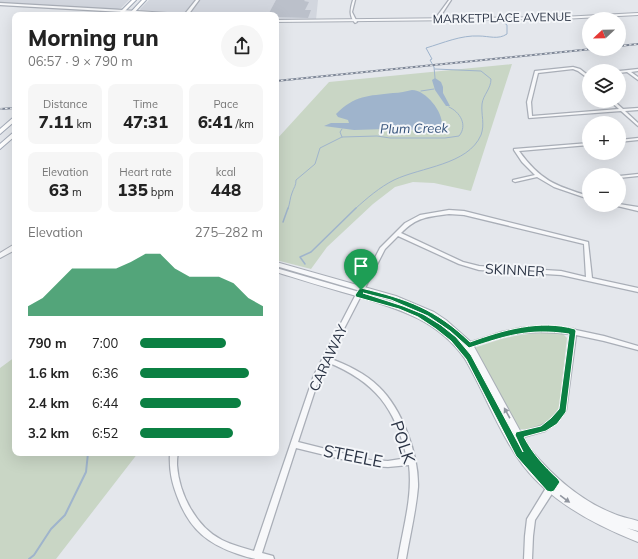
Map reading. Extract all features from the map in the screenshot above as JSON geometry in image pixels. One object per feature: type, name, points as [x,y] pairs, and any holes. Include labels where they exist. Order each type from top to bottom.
[{"type":"main road","points":[[122,12],[134,0]]},
{"type":"main road","points":[[134,12],[144,0]]},
{"type":"main road","points":[[0,132],[12,120]]},
{"type":"main road","points":[[0,146],[12,136]]},
{"type":"street","points":[[188,12],[198,0]]},
{"type":"street","points":[[354,0],[351,12],[355,20]]},
{"type":"street","points":[[437,19],[450,0]]},
{"type":"street","points":[[0,4],[116,12]]},
{"type":"street","name":"MARKETPLACE AVENUE","points":[[279,22],[311,24],[355,20],[603,17],[638,14]]},
{"type":"street","points":[[582,72],[567,68],[536,72],[529,102],[530,117],[638,109]]},
{"type":"street","points":[[628,71],[638,70]]},
{"type":"street","points":[[628,71],[638,79]]},
{"type":"street","points":[[622,110],[638,126]]},
{"type":"street","points":[[626,140],[638,139]]},
{"type":"street","points":[[582,145],[516,150],[536,176],[567,191],[582,196]]},
{"type":"street","points":[[626,176],[638,175]]},
{"type":"street","points":[[515,181],[536,176]]},
{"type":"street","points":[[626,206],[638,209]]},
{"type":"street","name":"CARAWAY","points":[[257,555],[317,376],[383,248],[407,224],[422,216],[449,212],[473,215],[586,243],[589,278]]},
{"type":"street","name":"SKINNER","points":[[398,234],[460,263],[479,268],[548,271],[589,278],[638,290]]},
{"type":"street","points":[[0,251],[12,244]]},
{"type":"street","points":[[0,256],[12,249]]},
{"type":"street","points":[[279,265],[401,307],[439,327],[465,347],[519,435],[527,452],[553,485],[611,518],[638,526]]},
{"type":"street","points":[[279,271],[360,293]]},
{"type":"street","points":[[465,347],[501,334],[524,330],[551,329],[583,333],[638,348]]},
{"type":"street","points":[[510,437],[543,429],[554,421],[563,410],[572,331]]},
{"type":"street","points":[[465,347],[468,357],[510,437],[527,464],[582,511],[638,538]]},
{"type":"street","name":"POLK","points":[[326,359],[358,375],[377,389],[395,415],[408,447],[414,485],[402,559]]},
{"type":"street","name":"STEELE","points":[[294,444],[370,463],[388,464],[411,460]]},
{"type":"street","points":[[173,456],[176,479],[183,500],[196,524],[217,542],[270,559]]},
{"type":"street","points":[[528,559],[531,519],[553,485]]},
{"type":"shaded area","points":[[0,0],[129,0],[121,8],[113,10],[0,4]]},
{"type":"shaded area","points":[[149,0],[318,0],[316,20],[279,20],[279,12],[155,12],[141,11],[140,9]]},
{"type":"green space","points":[[512,64],[471,191],[434,183],[413,182],[395,187],[373,204],[327,247],[311,269],[279,261],[279,137],[329,82]]},
{"type":"green space","points":[[562,333],[567,338],[559,407],[552,417],[543,424],[531,429],[519,429],[474,348],[524,334]]},
{"type":"green space","points":[[12,359],[12,456],[136,456],[56,559],[0,559],[0,368]]},
{"type":"water","points":[[435,78],[441,82],[443,93],[450,106],[446,106],[435,90],[432,80]]},
{"type":"water","points":[[412,90],[423,94],[433,103],[440,114],[442,125],[419,130],[354,130],[324,126],[331,123],[349,123],[348,120],[338,117],[336,114],[349,103],[356,100],[369,96]]},
{"type":"building","points":[[276,0],[305,0],[304,1],[309,2],[305,10],[311,10],[308,18],[279,17],[279,12],[270,12]]},
{"type":"waterway","name":"Plum Creek","points":[[435,78],[434,67],[430,60],[432,59],[426,48],[472,36],[504,36],[507,34],[507,25],[499,19]]},
{"type":"waterway","points":[[355,209],[374,193],[394,180],[443,164],[466,153],[475,145],[481,135],[483,127],[482,104],[490,86],[491,79],[481,71],[435,69]]},
{"type":"waterway","points":[[421,91],[434,89]]},
{"type":"waterway","name":"Plum Creek","points":[[342,137],[377,136],[390,138],[445,138],[459,136],[463,128],[462,119],[453,109],[449,107]]},
{"type":"waterway","points":[[342,129],[340,132],[342,137]]},
{"type":"waterway","name":"Plum Creek","points":[[288,209],[296,180],[315,164],[320,148],[342,137]]},
{"type":"waterway","name":"Plum Creek","points":[[283,222],[288,208]]},
{"type":"waterway","points":[[305,264],[300,257],[311,252],[356,208]]},
{"type":"waterway","name":"Plum Creek","points":[[29,559],[34,555],[51,529],[65,515],[86,472],[88,456]]},
{"type":"railway","points":[[626,45],[638,44]]},
{"type":"railway","points":[[279,81],[582,50]]},
{"type":"railway","points":[[0,109],[12,108]]},
{"type":"route","points":[[361,290],[393,298],[431,314],[452,329],[469,345],[501,334],[524,330],[551,329],[572,331],[563,410],[554,421],[543,429],[519,435],[527,452],[555,482],[551,488],[527,464],[519,453],[468,357],[453,339],[439,327],[401,307],[359,295],[361,290]]}]
